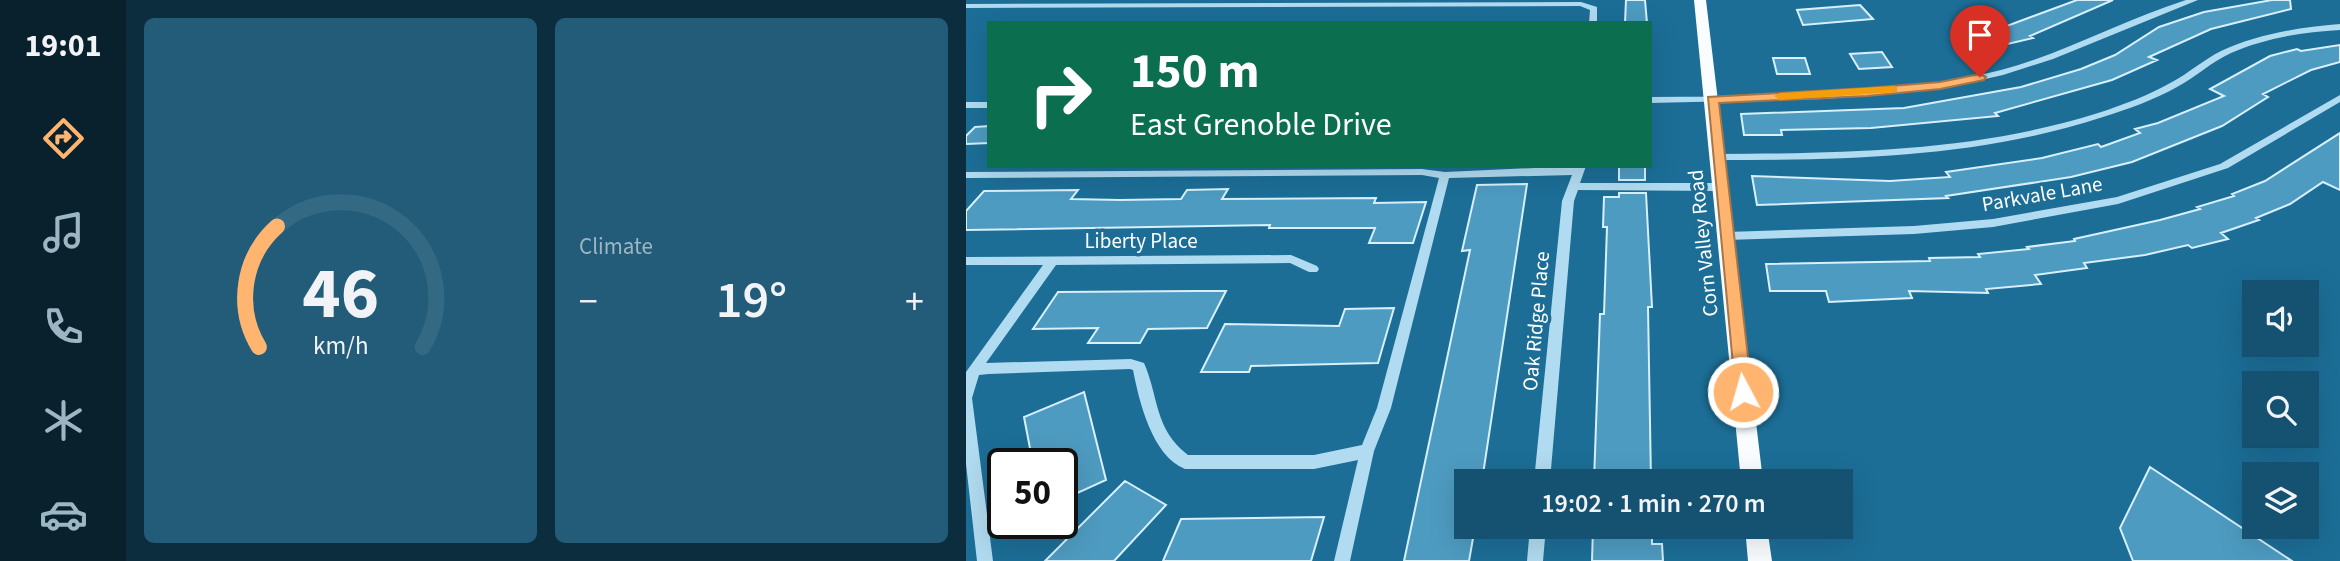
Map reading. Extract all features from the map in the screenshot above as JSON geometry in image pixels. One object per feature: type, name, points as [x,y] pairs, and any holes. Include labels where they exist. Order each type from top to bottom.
[{"type":"main road","name":"Corn Valley Road","points":[[1700,0],[1751,469]]},
{"type":"main road","points":[[1757,539],[1760,561]]},
{"type":"street","points":[[1652,100],[1712,100],[1940,86],[2051,59],[2146,16],[2194,0]]},
{"type":"street","points":[[966,6],[1581,4],[1594,9],[1593,21]]},
{"type":"street","points":[[1718,158],[1870,155],[1973,144],[2029,134],[2116,110],[2172,85],[2226,52],[2295,33],[2340,27]]},
{"type":"street","name":"Parkvale Lane","points":[[1727,236],[1914,230],[1993,223],[2118,200],[2224,166],[2340,98]]},
{"type":"street","points":[[966,104],[987,104]]},
{"type":"street","points":[[966,175],[1422,172],[1445,175],[1580,168]]},
{"type":"street","name":"Oak Ridge Place","points":[[1543,469],[1568,201],[1580,168]]},
{"type":"street","points":[[973,371],[1002,367],[1131,364],[1139,367],[1162,440],[1169,451],[1185,462],[1314,462],[1367,451],[1384,408],[1445,175]]},
{"type":"street","points":[[1574,186],[1721,187]]},
{"type":"street","name":"Liberty Place","points":[[966,261],[1291,259],[1313,269]]},
{"type":"street","points":[[966,395],[973,371],[1052,261]]},
{"type":"street","points":[[966,401],[985,561]]},
{"type":"street","points":[[1535,561],[1537,539]]},
{"type":"lane","points":[[1342,561],[1367,451]]},
{"type":"building","points":[[1626,0],[1645,0],[1647,21],[1625,21]]},
{"type":"building","points":[[2077,0],[2113,0],[2030,36],[2033,38],[1974,52],[1954,36],[1996,30]]},
{"type":"building","points":[[2272,0],[2290,0],[2291,9],[2211,29],[2149,57],[2157,60],[2112,80],[1995,113],[1998,116],[1871,128],[1781,130],[1782,135],[1744,135],[1741,114],[1904,108],[2021,87],[2081,69],[2115,55],[2159,27],[2204,12]]},
{"type":"building","points":[[1860,5],[1873,19],[1803,25],[1797,10]]},
{"type":"building","points":[[2340,45],[2340,62],[2311,70],[2263,94],[2268,97],[2222,126],[2132,162],[2071,177],[1946,196],[1948,198],[1757,205],[1752,176],[1890,181],[1950,177],[1946,172],[2042,158],[2098,144],[2101,147],[2140,133],[2135,129],[2158,123],[2224,96],[2210,89],[2270,56],[2297,49],[2301,51]]},
{"type":"building","points":[[1882,52],[1892,67],[1859,69],[1850,54]]},
{"type":"building","points":[[1773,58],[1805,58],[1810,74],[1777,74]]},
{"type":"building","points":[[987,126],[987,143],[966,144],[966,136],[975,127]]},
{"type":"building","points":[[2340,133],[2340,190],[2323,182],[2290,204],[2256,218],[2259,220],[2221,233],[2228,239],[2192,248],[2188,245],[2145,255],[2084,263],[2087,268],[2035,275],[2041,284],[1986,289],[1988,293],[1909,291],[1912,298],[1829,302],[1826,291],[1770,291],[1766,264],[1930,261],[1929,258],[1980,257],[1978,254],[2075,241],[2074,239],[2200,209],[2197,207],[2234,196],[2232,194],[2265,181]]},
{"type":"building","points":[[1619,168],[1645,168],[1645,180],[1619,180]]},
{"type":"building","points":[[1527,184],[1484,469],[1454,469],[1454,539],[1473,539],[1469,561],[1404,561],[1470,250],[1462,251],[1477,185]]},
{"type":"building","points":[[1228,189],[1222,199],[1376,198],[1374,203],[1426,202],[1413,243],[1369,243],[1375,228],[1269,228],[1270,225],[966,230],[966,211],[984,191],[1078,190],[1071,199],[1120,200],[1181,199],[1187,190]]},
{"type":"building","points":[[1619,193],[1646,193],[1652,307],[1648,307],[1651,469],[1594,469],[1600,314],[1604,314],[1607,227],[1603,227],[1604,197],[1619,197]]},
{"type":"building","points":[[1226,291],[1207,328],[1148,329],[1140,343],[1088,343],[1098,328],[1033,329],[1058,292]]},
{"type":"building","points":[[1394,308],[1378,363],[1251,366],[1249,372],[1201,372],[1225,324],[1339,326],[1345,309]]},
{"type":"building","points":[[1084,392],[1106,480],[1078,493],[1078,448],[1030,448],[1024,417]]},
{"type":"building","points":[[2150,467],[2242,528],[2242,539],[2259,539],[2292,561],[2133,561],[2120,528]]},
{"type":"building","points":[[1125,481],[1166,505],[1114,561],[1045,561],[1067,539],[1078,539],[1078,528]]},
{"type":"building","points":[[1324,517],[1311,561],[1163,561],[1181,519]]},
{"type":"building","points":[[1593,539],[1652,539],[1652,544],[1662,544],[1663,561],[1592,561]]},
{"type":"slow traffic","points":[[1780,96],[1893,90]]},
{"type":"route","points":[[1743,392],[1712,100],[1940,86],[1980,77]]}]
